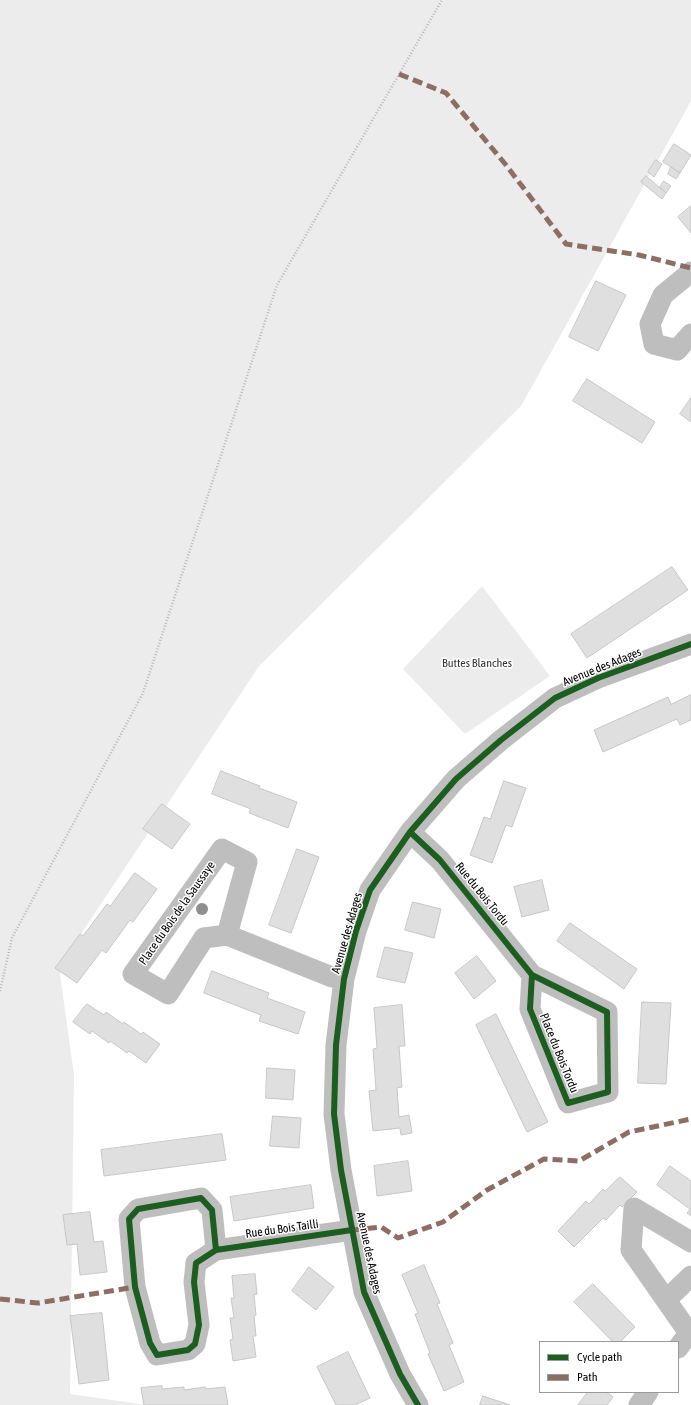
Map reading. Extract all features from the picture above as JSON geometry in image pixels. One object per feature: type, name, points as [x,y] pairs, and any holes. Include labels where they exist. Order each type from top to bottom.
[{"type":"street","points":[[691,272],[663,295],[650,324],[654,344],[677,350],[691,334]]},
{"type":"street","name":"Avenue des Adages","points":[[418,1405],[400,1374],[364,1292],[341,1170],[334,1114],[336,1045],[344,979],[356,931],[370,890],[410,832],[456,779],[501,740],[555,698],[598,678],[691,644]]},
{"type":"street","name":"Rue du Bois Tordu","points":[[410,832],[440,860],[532,975]]},
{"type":"street","name":"Place du Bois de la Saussaye","points":[[222,849],[247,862],[227,935],[204,938],[168,994],[133,974],[222,849]]},
{"type":"street","points":[[227,935],[332,976],[344,979]]},
{"type":"street","name":"Place du Bois Tordu","points":[[532,975],[606,1012],[608,1092],[568,1103],[530,1009],[532,975]]},
{"type":"street","points":[[201,1198],[212,1210],[216,1250],[196,1263],[194,1282],[199,1325],[195,1344],[188,1350],[157,1355],[150,1343],[135,1287],[129,1219],[138,1209],[201,1198]]},
{"type":"street","points":[[686,1338],[666,1300],[631,1250],[634,1208],[691,1242]]},
{"type":"street","name":"Rue du Bois Tailli","points":[[216,1250],[352,1230]]},
{"type":"street","points":[[666,1300],[691,1276]]},
{"type":"street","points":[[639,1405],[647,1393]]},
{"type":"path","points":[[0,991],[12,938],[143,693],[277,286],[442,0]]},
{"type":"green space","points":[[0,0],[691,0],[691,101],[521,406],[259,666],[59,967],[74,1075],[70,1394],[147,1405],[0,1405]]},
{"type":"green space","name":"Buttes Blanches","points":[[482,586],[550,676],[465,734],[403,669]]},
{"type":"building","points":[[674,144],[691,155],[680,173],[663,162]]},
{"type":"building","points":[[656,160],[662,164],[654,177],[648,172]]},
{"type":"building","points":[[671,167],[680,173],[676,179],[668,174]]},
{"type":"building","points":[[646,176],[666,193],[662,199],[641,182]]},
{"type":"building","points":[[664,181],[671,186],[666,193],[660,187]]},
{"type":"building","points":[[691,206],[691,233],[678,217]]},
{"type":"building","points":[[596,281],[626,295],[598,351],[569,337]]},
{"type":"building","points":[[587,379],[655,422],[642,443],[573,401]]},
{"type":"building","points":[[691,398],[691,422],[680,414]]},
{"type":"building","points":[[672,567],[688,590],[587,658],[571,634]]},
{"type":"building","points":[[691,695],[691,720],[680,725],[677,719],[603,752],[594,730],[668,697],[671,704]]},
{"type":"building","points":[[221,771],[260,786],[259,788],[297,802],[288,828],[249,813],[251,809],[212,794]]},
{"type":"building","points":[[504,781],[526,788],[512,827],[506,825],[492,863],[470,855],[484,817],[490,819]]},
{"type":"building","points":[[162,804],[190,824],[172,849],[143,829]]},
{"type":"building","points":[[297,849],[319,857],[291,933],[269,925]]},
{"type":"building","points":[[135,873],[157,889],[133,922],[130,920],[106,953],[102,950],[77,983],[55,968],[80,934],[83,936],[107,904],[110,906]]},
{"type":"building","points":[[542,880],[549,910],[522,917],[514,887]]},
{"type":"building","points":[[413,902],[441,909],[434,938],[405,930]]},
{"type":"building","points":[[570,923],[637,969],[624,989],[557,941]]},
{"type":"building","points":[[385,947],[413,953],[405,983],[377,977]]},
{"type":"building","points":[[477,956],[496,981],[474,999],[455,973]]},
{"type":"building","points":[[212,971],[269,993],[267,998],[305,1012],[298,1034],[259,1021],[261,1015],[204,993]]},
{"type":"building","points":[[642,1002],[671,1003],[666,1084],[638,1083]]},
{"type":"building","points":[[87,1004],[104,1015],[106,1012],[123,1024],[124,1022],[141,1034],[143,1032],[160,1044],[146,1063],[129,1051],[127,1053],[110,1041],[109,1043],[92,1031],[90,1034],[73,1022]]},
{"type":"building","points":[[402,1005],[405,1046],[399,1046],[402,1087],[397,1088],[399,1117],[409,1115],[412,1133],[401,1135],[400,1128],[373,1131],[369,1091],[376,1090],[373,1049],[377,1048],[374,1008]]},
{"type":"building","points":[[496,1014],[548,1122],[527,1132],[476,1025]]},
{"type":"building","points":[[267,1068],[295,1070],[293,1100],[266,1098]]},
{"type":"building","points":[[273,1116],[301,1118],[299,1148],[270,1146]]},
{"type":"building","points":[[222,1134],[226,1160],[104,1176],[101,1150]]},
{"type":"building","points":[[408,1161],[412,1191],[377,1196],[374,1166]]},
{"type":"building","points":[[670,1166],[691,1181],[691,1216],[687,1213],[690,1209],[657,1185]]},
{"type":"building","points":[[620,1177],[637,1192],[622,1207],[620,1205],[606,1220],[603,1218],[574,1247],[558,1231],[586,1201],[589,1204],[603,1189],[605,1191]]},
{"type":"building","points":[[311,1185],[314,1208],[234,1221],[230,1197]]},
{"type":"building","points":[[90,1212],[94,1242],[103,1241],[107,1272],[80,1275],[77,1244],[67,1245],[63,1215]]},
{"type":"building","points":[[424,1265],[440,1303],[437,1304],[453,1343],[449,1345],[464,1382],[444,1391],[428,1354],[430,1353],[415,1314],[418,1313],[402,1275]]},
{"type":"building","points":[[309,1267],[334,1287],[316,1310],[292,1291]]},
{"type":"building","points":[[255,1274],[257,1294],[254,1295],[256,1315],[254,1316],[256,1336],[253,1336],[256,1357],[233,1361],[230,1340],[233,1339],[230,1318],[234,1318],[231,1298],[234,1298],[232,1276]]},
{"type":"building","points":[[593,1284],[635,1327],[621,1341],[612,1341],[574,1302]]},
{"type":"building","points":[[102,1313],[109,1380],[79,1384],[70,1316]]},
{"type":"building","points":[[348,1352],[370,1398],[355,1405],[336,1405],[317,1367]]},
{"type":"building","points":[[162,1386],[162,1389],[184,1387],[184,1390],[205,1387],[205,1389],[225,1387],[228,1405],[144,1405],[141,1388]]},
{"type":"building","points":[[587,1393],[607,1393],[613,1397],[607,1405],[578,1405]]},
{"type":"building","points":[[483,1396],[510,1405],[480,1405]]},
{"type":"marked path","points":[[399,74],[446,93],[506,165],[566,244],[639,255],[691,268]]},
{"type":"marked path","points":[[352,1230],[381,1227],[398,1238],[443,1222],[487,1190],[544,1159],[579,1161],[629,1132],[691,1119]]},
{"type":"marked path","points":[[0,1299],[38,1303],[135,1287]]},
{"type":"cycle path","points":[[418,1405],[400,1374],[364,1292],[341,1170],[334,1114],[336,1045],[344,979],[356,931],[370,890],[410,832],[456,779],[501,740],[555,698],[598,678],[691,644]]},
{"type":"cycle path","points":[[410,832],[440,860],[532,975],[607,1012],[608,1092],[568,1103],[530,1009],[532,975]]},
{"type":"cycle path","points":[[216,1250],[212,1210],[201,1198],[138,1209],[129,1219],[135,1287],[150,1343],[157,1355],[188,1350],[195,1344],[199,1325],[194,1282],[196,1263],[216,1250],[352,1230]]}]
